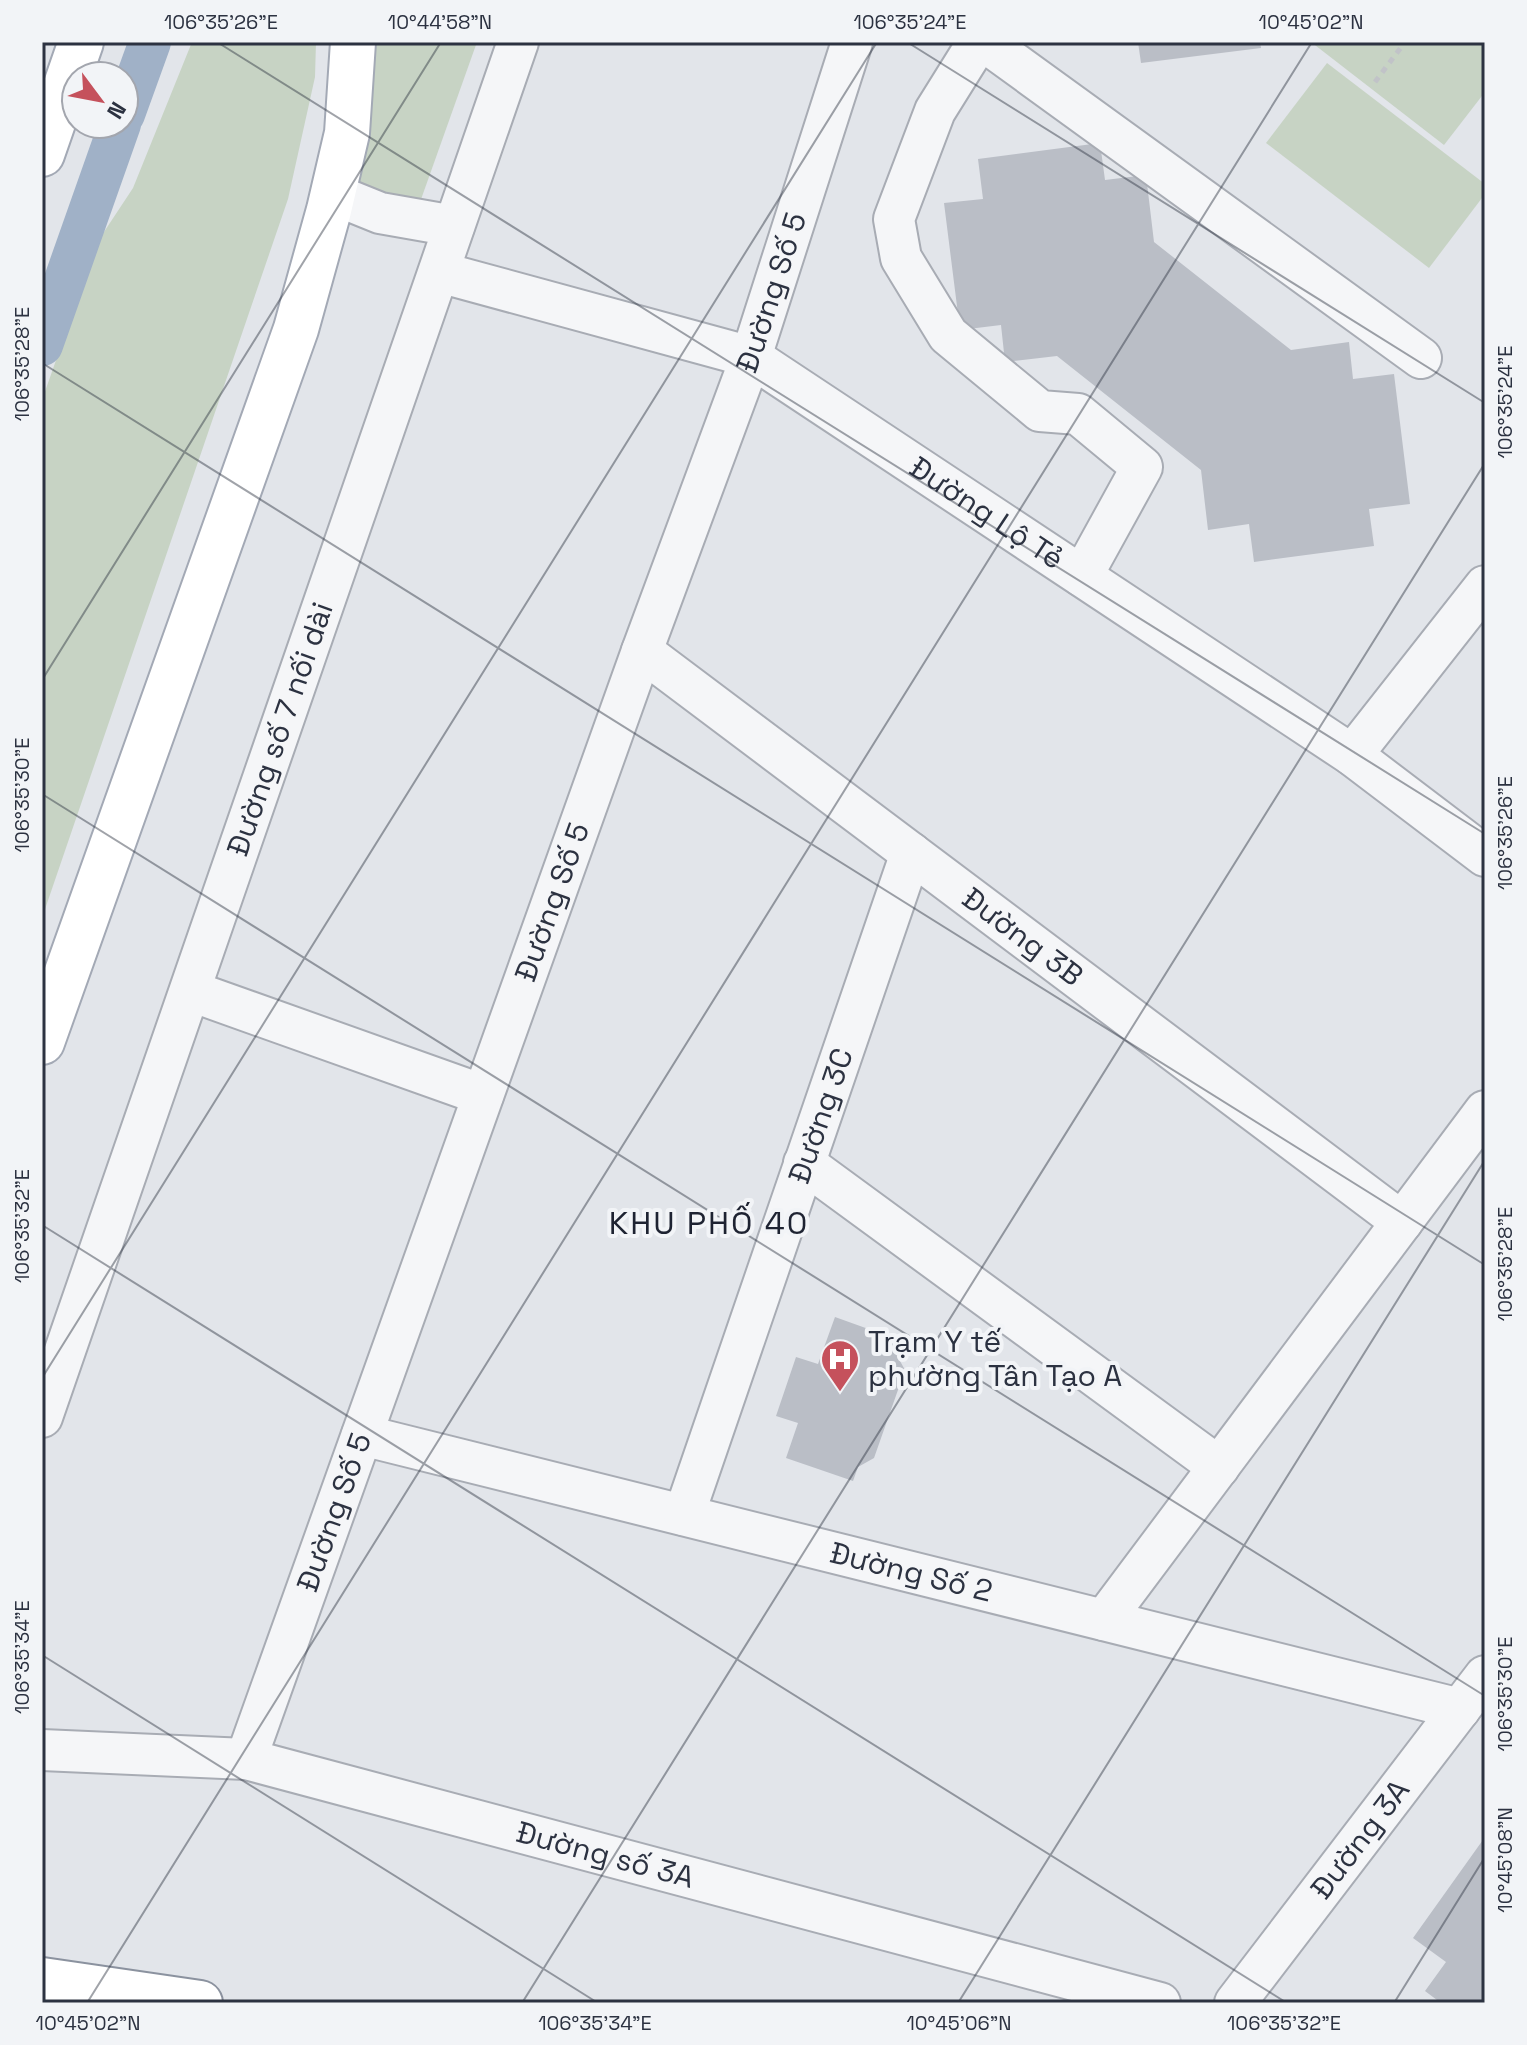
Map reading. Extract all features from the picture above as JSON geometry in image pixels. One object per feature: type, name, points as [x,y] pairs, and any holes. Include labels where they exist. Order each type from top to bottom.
[{"type":"main road","points":[[42,154],[81,42]]},
{"type":"main road","points":[[42,1042],[296,329],[347,133],[353,42]]},
{"type":"main road","points":[[42,1980],[200,2003]]},
{"type":"street","name":"Đường số 7 nối dài","points":[[42,1417],[518,42]]},
{"type":"street","name":"Đường Số 5","points":[[246,1759],[642,651],[751,357],[852,42]]},
{"type":"street","points":[[978,42],[935,111],[894,219],[901,258],[948,335],[1040,411],[1078,414],[1142,467],[1082,576]]},
{"type":"street","points":[[985,42],[1421,358]]},
{"type":"street","points":[[333,194],[380,213],[454,226]]},
{"type":"street","name":"Đường Lộ Tẻ","points":[[439,272],[751,357],[1352,755],[1485,856]]},
{"type":"street","points":[[1352,755],[1485,586]]},
{"type":"street","name":"Đường 3B","points":[[642,651],[1402,1222]]},
{"type":"street","name":"Đường 3C","points":[[684,1515],[911,853]]},
{"type":"street","points":[[191,991],[483,1095]]},
{"type":"street","points":[[1104,1620],[1485,1111]]},
{"type":"street","points":[[804,1163],[1219,1467]]},
{"type":"street","name":"Đường Số 2","points":[[362,1435],[1460,1709]]},
{"type":"street","name":"Đường 3A","points":[[1235,2003],[1485,1676]]},
{"type":"street","name":"Đường số 3A","points":[[42,1750],[246,1759],[1160,2003]]},
{"type":"path","points":[[1375,82],[1405,42]]},
{"type":"green space","points":[[192,42],[316,42],[315,77],[288,199],[42,918],[42,400],[98,241],[133,188]]},
{"type":"green space","points":[[370,42],[477,42],[419,205],[353,184]]},
{"type":"green space","points":[[1311,42],[1485,42],[1485,92],[1444,145]]},
{"type":"green space","points":[[1327,63],[1485,184],[1485,194],[1429,268],[1266,143]]},
{"type":"building","points":[[1138,42],[1260,42],[1261,48],[1141,63]]},
{"type":"building","points":[[1100,143],[1105,180],[1146,175],[1154,242],[1291,350],[1349,342],[1353,379],[1394,374],[1410,504],[1369,509],[1374,546],[1254,562],[1249,524],[1208,530],[1201,470],[1057,356],[1005,362],[1001,325],[960,330],[944,203],[983,199],[978,159]]},
{"type":"building","name":"Trạm Y tế phường Tân Tạo A","points":[[835,1317],[899,1340],[895,1352],[905,1370],[874,1458],[858,1467],[853,1481],[786,1458],[798,1423],[776,1416],[796,1357],[818,1364]]},
{"type":"building","points":[[1485,1837],[1485,2003],[1441,2003],[1425,1991],[1446,1962],[1413,1938]]},
{"type":"waterway","points":[[140,70],[150,42]]},
{"type":"waterway","points":[[42,345],[114,140]]},
{"type":"place","name":"Trạm Y tế phường Tân Tạo A","points":[[840,1393]]},
{"type":"district","name":"KHU PHỐ 40","points":[[709,1223]]}]
